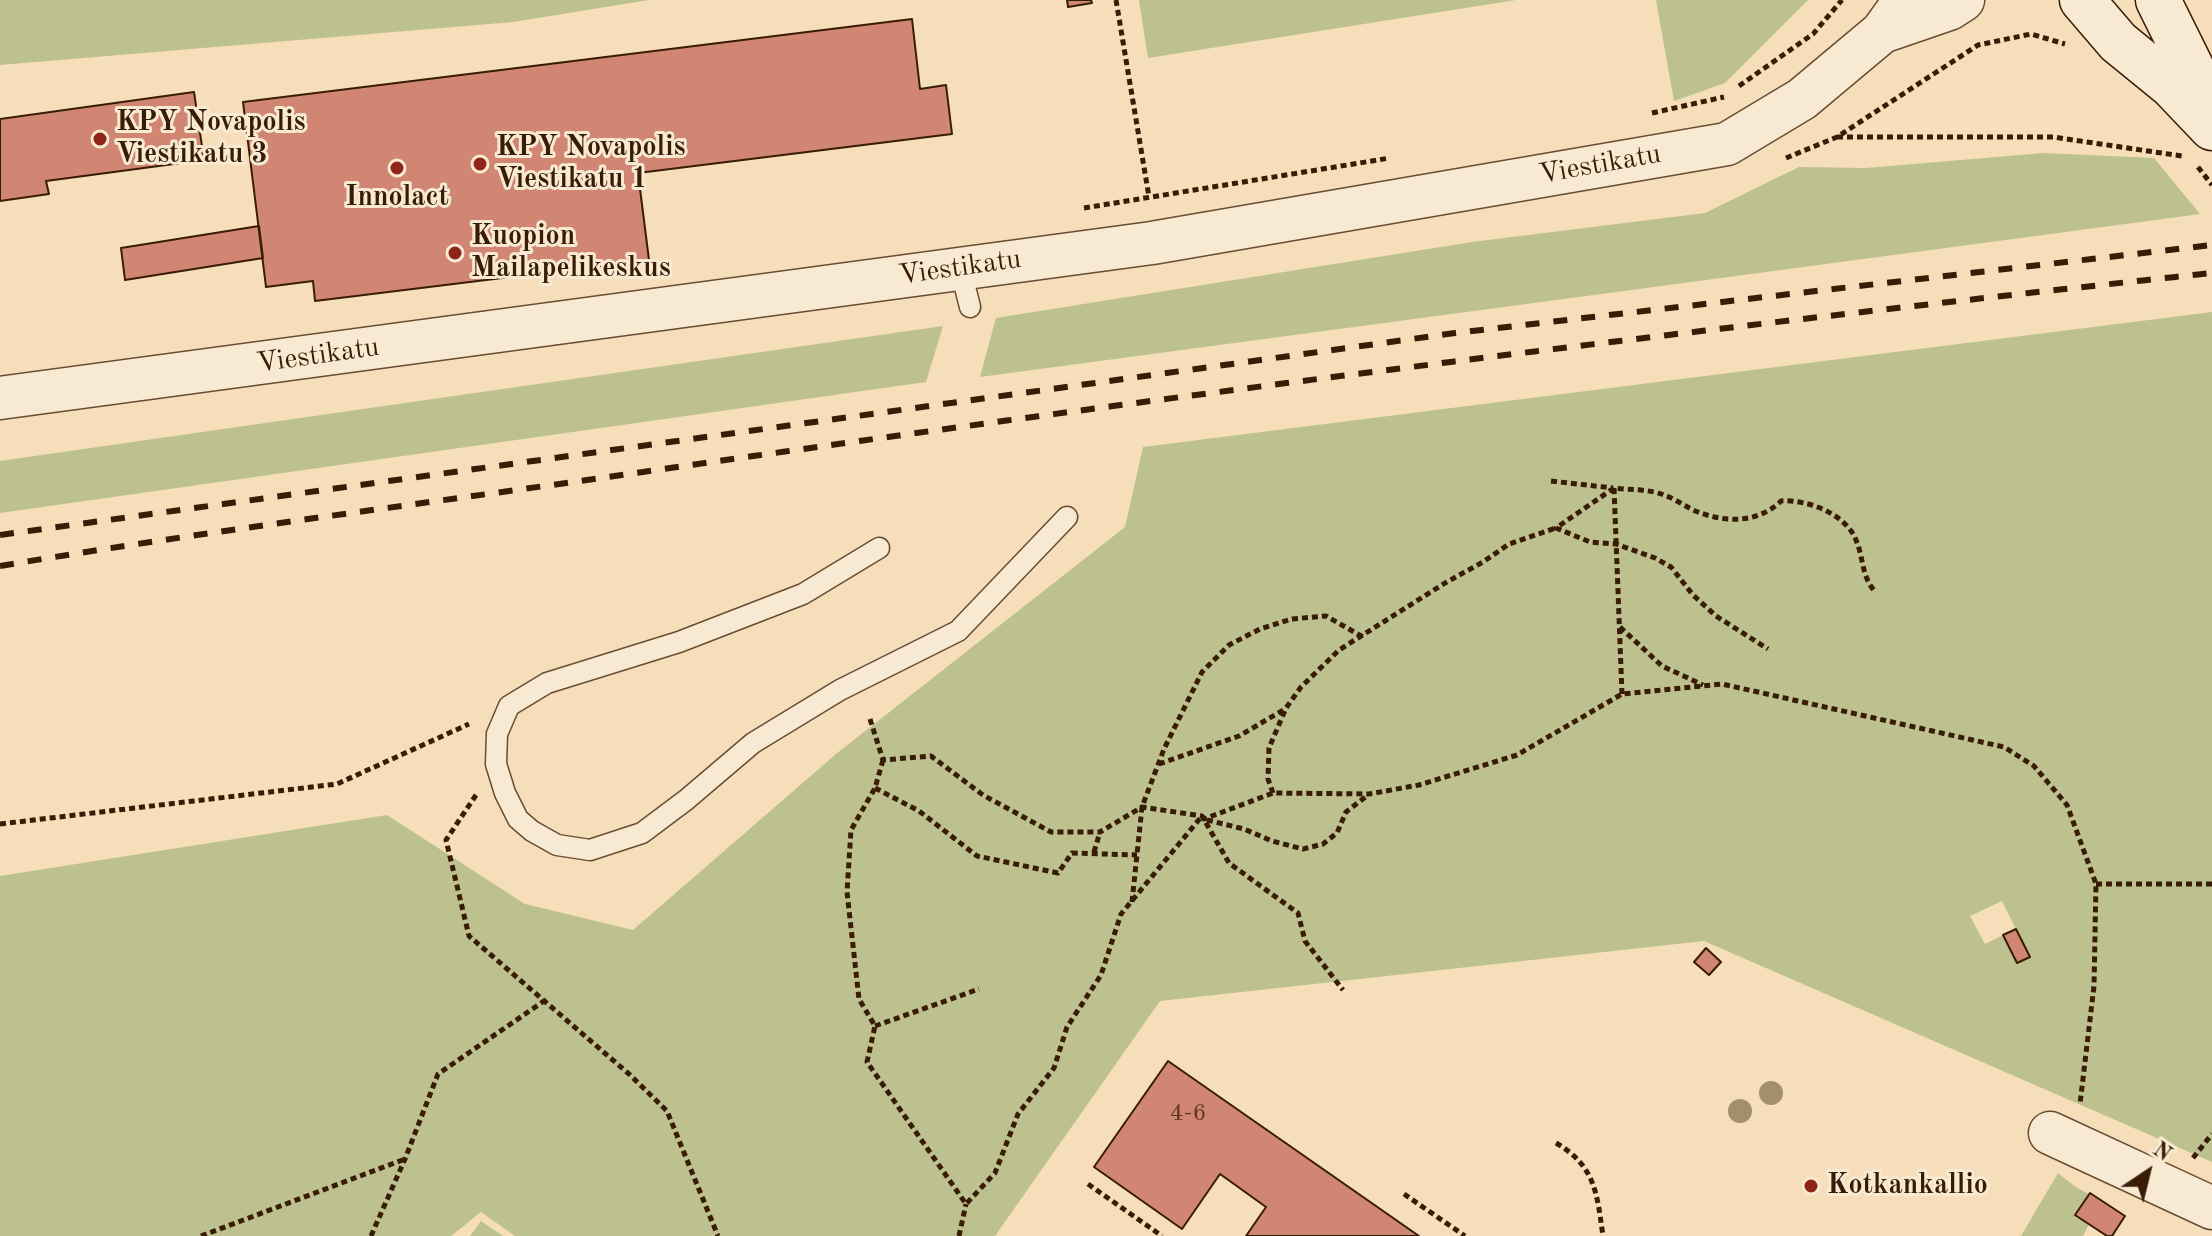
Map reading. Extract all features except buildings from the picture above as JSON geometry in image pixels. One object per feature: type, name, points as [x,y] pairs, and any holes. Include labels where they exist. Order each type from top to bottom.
[{"type":"main road","points":[[2082,0],[2118,42],[2172,86],[2202,142]]},
{"type":"main road","points":[[2158,0],[2212,109]]},
{"type":"street","name":"Viestikatu","points":[[0,398],[965,287],[1152,243],[1727,144],[1802,99],[1894,16],[1949,9],[1963,0]]},
{"type":"street","points":[[2063,1139],[2212,1208]]},
{"type":"lane","points":[[879,548],[803,594],[679,642],[547,683],[509,706],[497,734],[496,764],[505,793],[518,819],[557,845],[590,850],[642,833],[753,743],[840,690],[958,631],[1067,517]]},
{"type":"path","points":[[1116,0],[1149,197],[1152,243]]},
{"type":"path","points":[[1737,88],[1813,34],[1842,0]]},
{"type":"path","points":[[1638,116],[1725,97]]},
{"type":"path","points":[[1837,137],[2053,137],[2202,142],[2212,185]]},
{"type":"path","points":[[1149,197],[1403,156]]},
{"type":"path","points":[[1551,481],[1663,494],[1697,512],[1728,520],[1748,518],[1771,510],[1781,501],[1796,500],[1822,508],[1856,538],[1864,574],[1876,593]]},
{"type":"path","points":[[1273,793],[1268,779],[1269,748],[1286,708],[1301,687],[1339,650],[1509,544],[1556,528],[1614,488]]},
{"type":"path","points":[[1614,488],[1622,694]]},
{"type":"path","points":[[1556,528],[1590,542],[1616,544],[1671,567],[1693,595],[1716,616],[1768,649]]},
{"type":"path","points":[[1132,902],[1142,807],[1187,698],[1202,672],[1229,645],[1260,629],[1292,619],[1326,616],[1363,637]]},
{"type":"path","points":[[1620,626],[1662,666],[1704,686]]},
{"type":"path","points":[[959,1236],[966,1204],[995,1173],[1018,1114],[1054,1068],[1067,1027],[1101,975],[1121,914],[1203,818],[1273,793],[1369,794],[1419,785],[1517,755],[1622,694],[1722,684],[2004,747],[2034,766],[2067,805],[2096,884],[2094,986],[2063,1139]]},
{"type":"path","points":[[0,824],[337,784],[509,706]]},
{"type":"path","points":[[1159,764],[1239,736],[1286,708]]},
{"type":"path","points":[[870,719],[883,760],[875,788],[851,830],[847,892],[859,999],[875,1026],[867,1062],[966,1204]]},
{"type":"path","points":[[883,760],[931,756],[983,795],[1051,832],[1100,832],[1142,807],[1203,818],[1303,849],[1323,844],[1337,833],[1346,812],[1369,794]]},
{"type":"path","points":[[496,764],[446,840],[469,936],[629,1074],[667,1111],[718,1236]]},
{"type":"path","points":[[875,788],[919,811],[977,856],[1058,873],[1072,853],[1137,855]]},
{"type":"path","points":[[1203,818],[1229,863],[1298,913],[1305,941],[1343,990]]},
{"type":"path","points":[[1094,852],[1100,832]]},
{"type":"path","points":[[2096,884],[2212,884]]},
{"type":"path","points":[[875,1026],[979,989]]},
{"type":"path","points":[[371,1236],[438,1074],[544,1001]]},
{"type":"path","points":[[1556,1143],[1571,1151],[1592,1178],[1603,1236]]},
{"type":"path","points":[[201,1236],[405,1159]]},
{"type":"path","points":[[1088,1184],[1162,1236]]},
{"type":"path","points":[[1404,1194],[1465,1236]]},
{"type":"green space","points":[[0,0],[649,0],[513,22],[0,65]]},
{"type":"green space","points":[[1139,0],[1516,0],[1148,58]]},
{"type":"green space","points":[[1656,0],[1808,0],[1725,83],[1674,101]]},
{"type":"green space","points":[[2044,153],[2154,158],[2200,214],[980,377],[996,318],[1472,242],[1705,213],[1799,167],[1866,168]]},
{"type":"green space","points":[[2212,312],[2212,1162],[1704,941],[1160,1001],[995,1236],[515,1236],[481,1212],[451,1236],[0,1236],[0,876],[387,815],[525,904],[633,930],[836,754],[1125,527],[1143,447]],"holes":[[[2002,901],[2016,929],[1985,944],[1970,916]]]},
{"type":"green space","points":[[943,326],[926,382],[0,513],[0,461]]},
{"type":"green space","points":[[2058,1173],[2077,1188],[2101,1200],[2083,1236],[2021,1236]]},
{"type":"green space","points":[[481,1221],[503,1236],[470,1236]]},
{"type":"railway","points":[[0,535],[1455,333],[2212,245]]},
{"type":"railway","points":[[0,566],[161,540],[1231,390],[1819,317],[2212,273]]},
{"type":"place","name":"KPY Novapolis Viestikatu 3","points":[[100,139]]},
{"type":"place","name":"KPY Novapolis Viestikatu 1","points":[[480,164]]},
{"type":"place","name":"Innolact","points":[[397,168]]},
{"type":"place","name":"Kuopion Mailapelikeskus","points":[[455,253]]},
{"type":"place","name":"Kotkankallio","points":[[1811,1186]]}]
